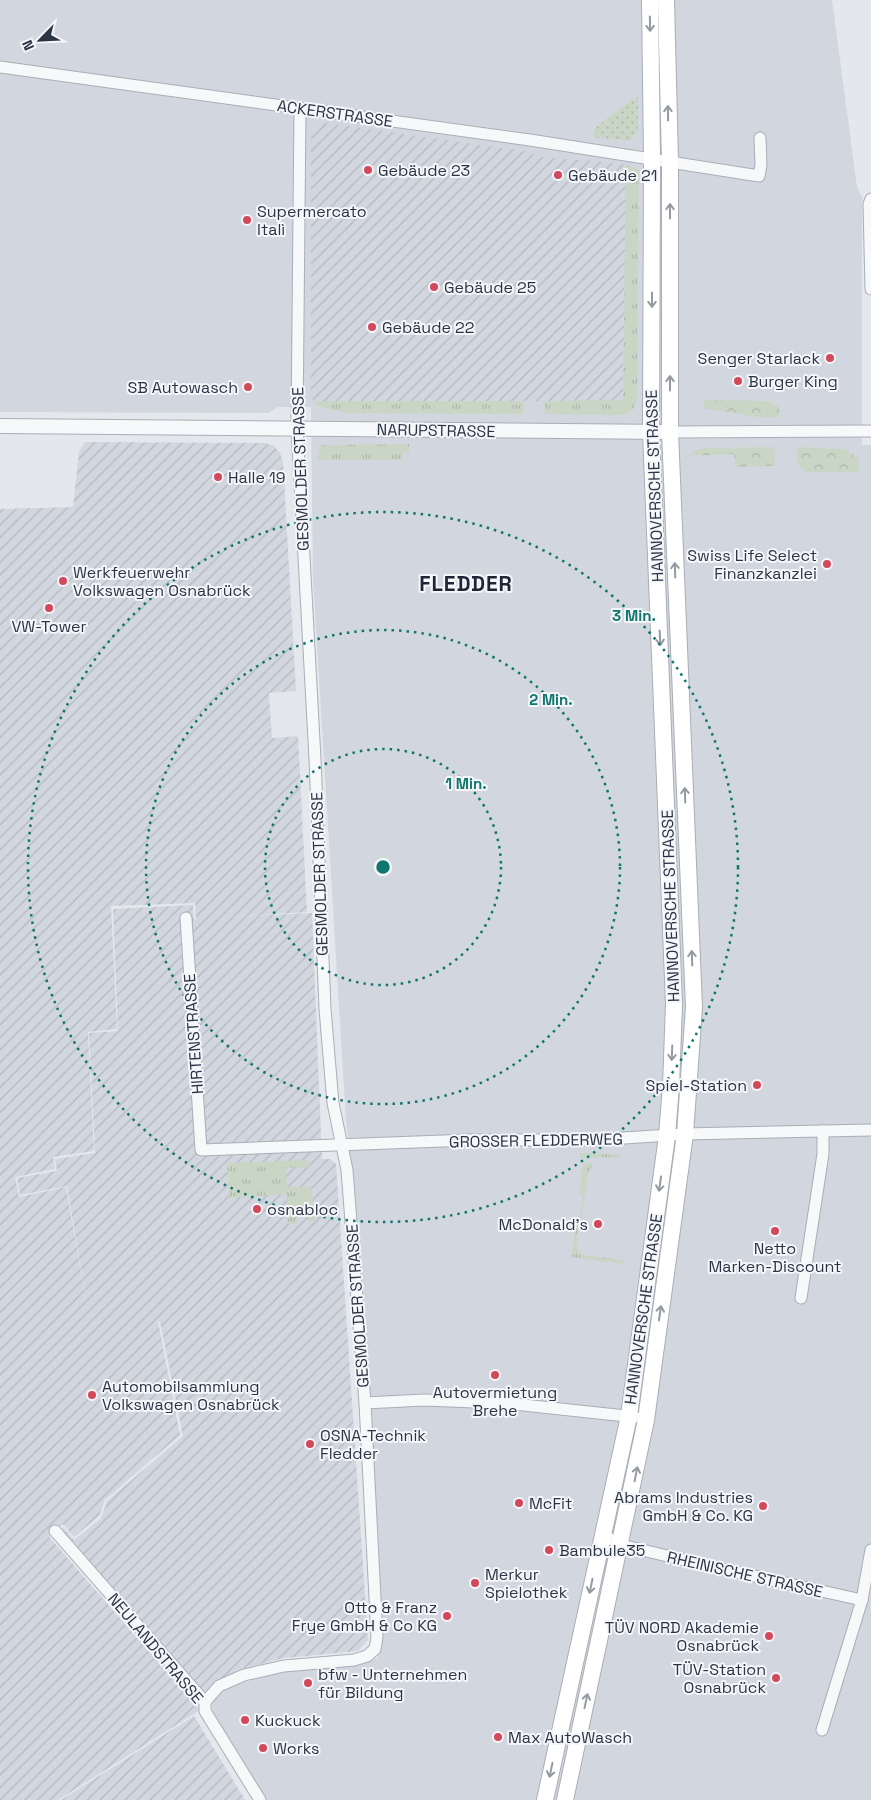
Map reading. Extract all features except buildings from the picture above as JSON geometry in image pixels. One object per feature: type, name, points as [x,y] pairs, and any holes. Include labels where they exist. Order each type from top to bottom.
[{"type":"main road","name":"HANNOVERSCHE STRASSE","points":[[545,1800],[629,1416],[667,1136],[671,1086],[674,1004],[651,432],[652,158],[650,0]]},
{"type":"main road","name":"HANNOVERSCHE STRASSE","points":[[565,1800],[646,1420],[685,1134],[694,1006],[670,432],[670,161],[666,0]]},
{"type":"street","name":"ACKERSTRASSE","points":[[0,67],[670,161]]},
{"type":"street","name":"GESMOLDER STRASSE","points":[[205,1702],[219,1686],[244,1675],[284,1666],[354,1660],[367,1656],[375,1649],[377,1638],[365,1403],[347,1170],[331,1088],[325,1010],[315,759],[297,428],[300,108]]},
{"type":"street","points":[[670,161],[759,176],[761,165],[760,138]]},
{"type":"street","points":[[871,199],[869,204],[871,289]]},
{"type":"street","name":"NARUPSTRASSE","points":[[0,426],[651,432],[871,431]]},
{"type":"street","name":"HIRTENSTRASSE","points":[[186,918],[201,1150]]},
{"type":"street","name":"GROSSER FLEDDERWEG","points":[[201,1150],[470,1140],[580,1140],[685,1134],[871,1130]]},
{"type":"street","points":[[801,1298],[823,1154],[823,1131]]},
{"type":"street","points":[[365,1403],[424,1400],[475,1402],[629,1416],[646,1420]]},
{"type":"street","name":"NEULANDSTRASSE","points":[[55,1531],[205,1702],[206,1711],[260,1800]]},
{"type":"street","name":"RHEINISCHE STRASSE","points":[[602,1534],[621,1544],[862,1600]]},
{"type":"street","points":[[822,1730],[862,1600],[871,1550]]},
{"type":"shaded area","points":[[0,0],[832,0],[857,187],[862,197],[862,445],[871,445],[871,1800],[265,1800],[213,1716],[212,1700],[221,1690],[283,1670],[365,1663],[378,1658],[381,1637],[369,1412],[351,1160],[346,1121],[313,579],[311,407],[278,407],[268,413],[0,412]]},
{"type":"shaded area","points":[[328,123],[523,151],[541,157],[626,164],[623,401],[313,401],[311,394],[311,132],[317,125]]},
{"type":"shaded area","points":[[85,442],[265,443],[274,446],[280,453],[283,462],[296,691],[269,693],[272,738],[298,736],[307,912],[229,917],[312,913],[322,1159],[330,1159],[336,1164],[368,1640],[358,1651],[284,1658],[241,1669],[215,1681],[196,1702],[52,1537],[63,1527],[74,1540],[101,1518],[107,1501],[183,1436],[160,1322],[158,1321],[180,1435],[105,1500],[99,1516],[74,1537],[63,1524],[49,1537],[200,1710],[58,1800],[0,1800],[0,509],[73,507],[79,452]],"holes":[[[195,903],[196,920],[194,920],[193,905],[113,909],[118,1031],[89,1033],[95,1153],[55,1159],[57,1171],[17,1178],[20,1195],[67,1186],[88,1312],[66,1187],[19,1197],[15,1177],[55,1169],[53,1157],[94,1151],[88,1032],[117,1029],[111,906]]]},
{"type":"shaded area","points":[[194,1716],[245,1800],[61,1800],[91,1781]]},
{"type":"green space","points":[[638,97],[638,130],[630,141],[594,137],[594,129]]},
{"type":"green space","points":[[626,164],[639,170],[637,401],[632,410],[623,415],[545,414],[544,401],[623,400]]},
{"type":"green space","points":[[659,230],[664,255],[664,328],[660,328],[660,257],[657,233]]},
{"type":"green space","points":[[704,400],[768,401],[779,407],[779,417],[758,417],[704,408]]},
{"type":"green space","points":[[313,401],[523,401],[523,414],[346,413],[318,406]]},
{"type":"green space","points":[[409,444],[409,453],[402,453],[402,460],[317,460],[321,445]]},
{"type":"green space","points":[[774,447],[775,466],[735,467],[734,454],[688,456],[696,450],[706,448]]},
{"type":"green space","points":[[796,447],[845,449],[858,458],[859,472],[805,472],[798,465]]},
{"type":"green space","points":[[579,1153],[619,1154],[619,1157],[582,1158]]},
{"type":"green space","points":[[309,1160],[310,1167],[286,1168],[287,1187],[311,1187],[315,1221],[309,1222],[306,1215],[296,1215],[297,1224],[288,1224],[286,1194],[229,1198],[227,1163]]},
{"type":"green space","points":[[583,1163],[594,1163],[588,1173],[576,1243],[578,1250],[584,1255],[623,1260],[623,1264],[571,1257],[577,1217],[580,1217],[583,1195],[579,1194]]},
{"type":"place","name":"Gebäude 23","points":[[368,170]]},
{"type":"place","name":"Gebäude 21","points":[[558,175]]},
{"type":"place","name":"Supermercato Italì","points":[[247,220]]},
{"type":"place","name":"Gebäude 25","points":[[434,287]]},
{"type":"place","name":"Gebäude 22","points":[[372,327]]},
{"type":"place","name":"Senger Starlack","points":[[830,358]]},
{"type":"place","name":"Burger King","points":[[738,381]]},
{"type":"place","name":"SB Autowasch","points":[[248,387]]},
{"type":"place","name":"Halle 19","points":[[218,477]]},
{"type":"place","name":"Swiss Life Select Finanzkanzlei","points":[[827,564]]},
{"type":"place","name":"Werkfeuerwehr Volkswagen Osnabrück","points":[[63,581]]},
{"type":"place","name":"VW-Tower","points":[[49,608]]},
{"type":"place","name":"Spiel-Station","points":[[757,1085]]},
{"type":"place","name":"osnabloc","points":[[257,1209]]},
{"type":"place","name":"McDonald's","points":[[598,1224]]},
{"type":"place","name":"Netto Marken-Discount","points":[[775,1231]]},
{"type":"place","name":"Autovermietung Brehe","points":[[495,1375]]},
{"type":"place","name":"Automobilsammlung Volkswagen Osnabrück","points":[[92,1395]]},
{"type":"place","name":"OSNA-Technik Fledder","points":[[310,1444]]},
{"type":"place","name":"McFit","points":[[519,1503]]},
{"type":"place","name":"Abrams Industries GmbH & Co. KG","points":[[763,1506]]},
{"type":"place","name":"Bambule35","points":[[549,1550]]},
{"type":"place","name":"Merkur Spielothek","points":[[475,1583]]},
{"type":"place","name":"Otto & Franz Frye GmbH & Co KG","points":[[447,1616]]},
{"type":"place","name":"TÜV NORD Akademie Osnabrück","points":[[769,1636]]},
{"type":"place","name":"TÜV-Station Osnabrück","points":[[776,1678]]},
{"type":"place","name":"bfw - Unternehmen für Bildung","points":[[308,1683]]},
{"type":"place","name":"Kuckuck","points":[[245,1720]]},
{"type":"place","name":"Max AutoWasch","points":[[498,1737]]},
{"type":"place","name":"Works","points":[[263,1748]]},
{"type":"district","name":"FLEDDER","points":[[466,584]]}]
